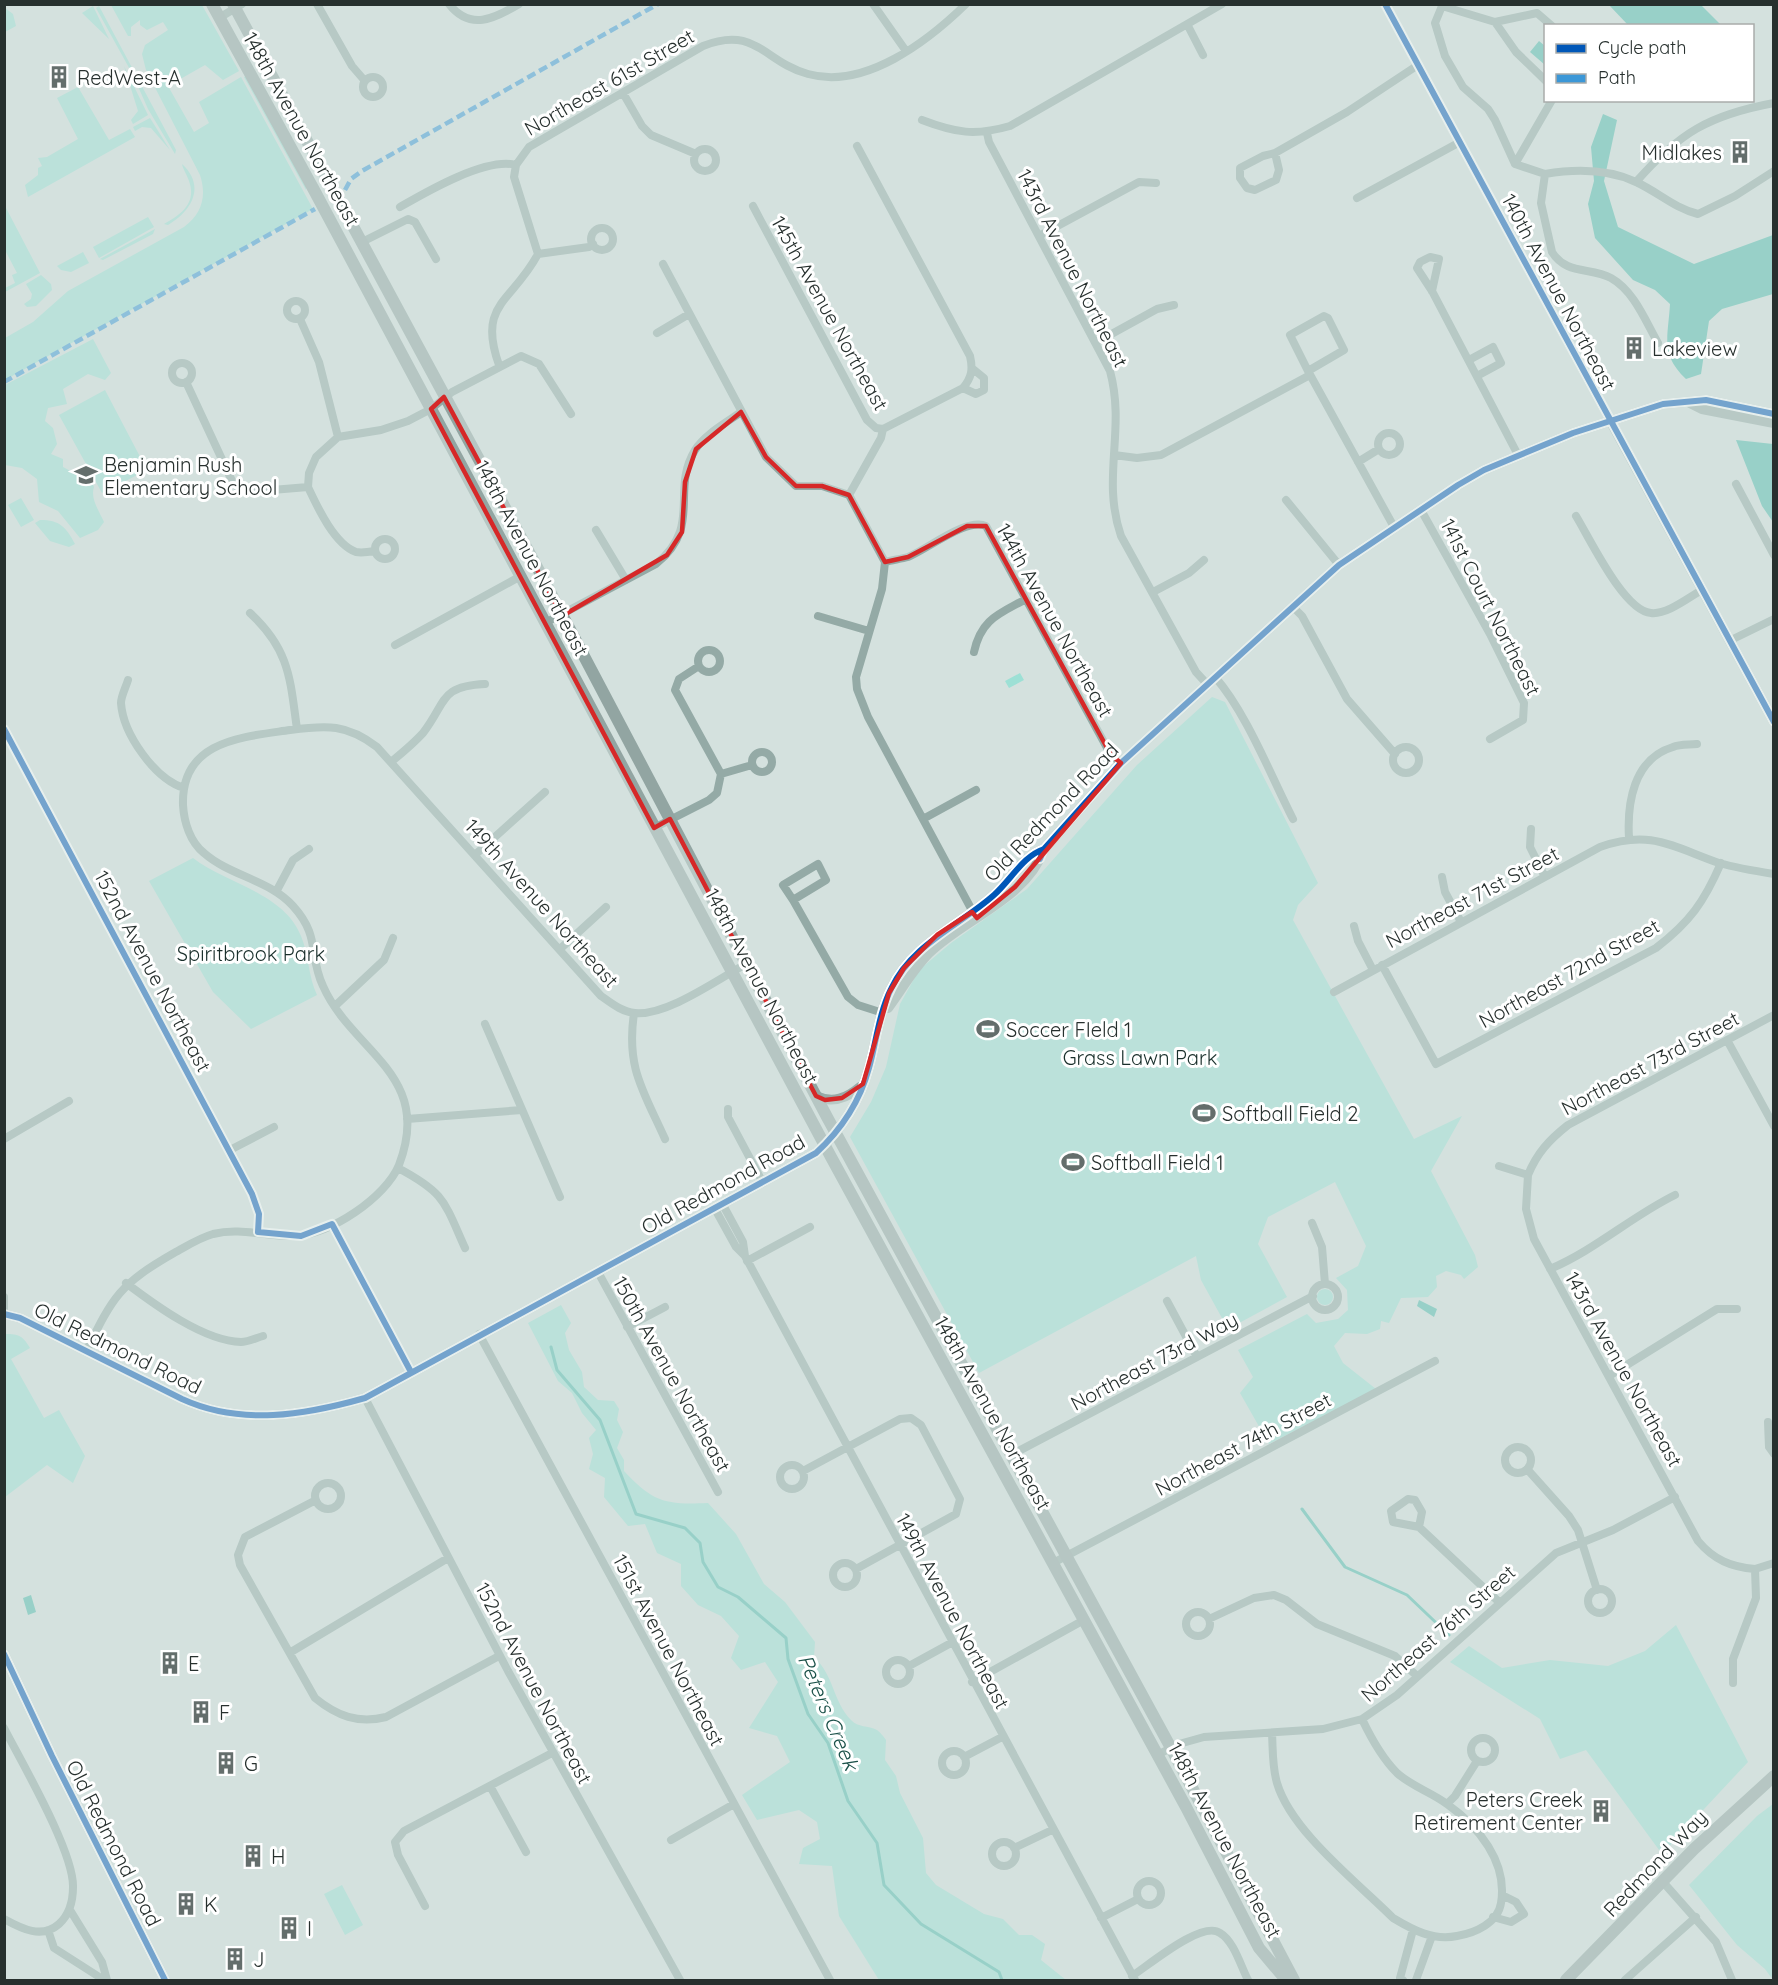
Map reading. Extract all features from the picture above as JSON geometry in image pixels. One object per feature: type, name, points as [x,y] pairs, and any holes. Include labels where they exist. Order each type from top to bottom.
[{"type":"main road","name":"148th Avenue Northeast","points":[[212,4],[521,576],[731,972],[1084,1620],[1259,1948],[1286,1980]]},
{"type":"main road","name":"148th Avenue Northeast","points":[[237,6],[835,1132],[1171,1748],[1294,1980]]},
{"type":"main road","name":"Old Redmond Road","points":[[4,1313],[20,1318],[182,1399],[210,1410],[250,1416],[273,1416],[333,1407],[365,1398],[479,1334],[806,1161],[825,1145],[849,1114],[863,1084],[891,988],[904,968],[924,945],[975,915],[1034,852],[1044,849],[1121,763],[1339,565],[1484,470],[1610,420],[1663,404],[1706,400],[1773,414]]},
{"type":"main road","name":"Old Redmond Road","points":[[1689,403],[1702,409],[1773,423]]},
{"type":"main road","name":"140th Avenue Northeast","points":[[1610,420],[1730,641],[1768,701],[1773,722]]},
{"type":"main road","points":[[816,1096],[832,1101],[842,1098],[863,1084]]},
{"type":"main road","name":"Old Redmond Road","points":[[4,1654],[52,1756],[165,1980]]},
{"type":"main road","name":"Redmond Way","points":[[1566,1980],[1743,1802],[1773,1776]]},
{"type":"street","points":[[317,4],[352,66],[364,81]]},
{"type":"street","points":[[449,4],[458,15],[474,21],[486,21],[519,4]]},
{"type":"street","points":[[873,4],[906,51]]},
{"type":"street","name":"Northeast 61st Street","points":[[516,165],[529,147],[703,46],[720,39],[748,42],[807,74],[844,76],[870,68],[906,51],[952,18],[966,4]]},
{"type":"street","points":[[922,120],[946,129],[987,133],[1010,126],[1222,4]]},
{"type":"street","name":"140th Avenue Northeast","points":[[1387,5],[1610,420]]},
{"type":"street","points":[[1550,24],[1537,13],[1495,22],[1441,5],[1436,23],[1444,56],[1463,87],[1488,109],[1515,164],[1545,174],[1611,173],[1636,182],[1676,207],[1698,214],[1735,196],[1773,171]]},
{"type":"street","points":[[219,18],[237,6]]},
{"type":"street","points":[[1495,22],[1516,52],[1544,80]]},
{"type":"street","points":[[1187,24],[1203,55]]},
{"type":"street","points":[[1275,153],[1279,170],[1276,180],[1256,190],[1247,188],[1240,178],[1240,168],[1263,156],[1275,153],[1347,112],[1418,65]]},
{"type":"street","points":[[623,93],[642,126],[651,135],[696,154]]},
{"type":"street","points":[[1515,164],[1551,102]]},
{"type":"street","points":[[1636,182],[1675,141],[1687,133],[1716,120],[1773,103]]},
{"type":"street","name":"143rd Avenue Northeast","points":[[987,133],[988,142],[1097,342],[1110,371],[1117,395],[1111,498],[1114,517],[1121,536],[1196,672],[1223,686],[1293,819]]},
{"type":"street","points":[[1357,198],[1460,142]]},
{"type":"street","points":[[849,495],[881,438],[883,429],[963,387],[970,380],[973,369],[970,356],[857,146]]},
{"type":"street","points":[[400,207],[459,177],[501,164],[516,165],[514,177],[517,192],[538,254]]},
{"type":"street","points":[[1545,174],[1541,203],[1552,252],[1564,265],[1610,277],[1628,290],[1658,343]]},
{"type":"street","points":[[1039,236],[1139,182],[1156,183]]},
{"type":"street","name":"145th Avenue Northeast","points":[[753,206],[867,420],[876,428],[883,429]]},
{"type":"street","points":[[362,242],[408,219],[415,222],[436,260]]},
{"type":"street","points":[[499,365],[490,337],[493,315],[538,254],[590,247],[593,244]]},
{"type":"street","points":[[663,264],[766,457],[796,486],[822,486],[849,495],[885,562],[882,589],[856,677],[856,689],[868,717],[975,915]]},
{"type":"street","points":[[1432,291],[1518,455]]},
{"type":"street","points":[[1097,342],[1157,309],[1174,305]]},
{"type":"street","points":[[657,333],[689,314]]},
{"type":"street","points":[[1114,455],[1137,458],[1161,455],[1309,373],[1344,350],[1328,318],[1324,316],[1290,336],[1309,373],[1394,527]]},
{"type":"street","points":[[300,319],[319,362],[338,437]]},
{"type":"street","points":[[1469,360],[1493,347],[1501,363],[1477,376]]},
{"type":"street","points":[[375,551],[357,552],[346,546],[321,514],[308,487],[309,473],[316,457],[338,437],[381,430],[431,409],[444,397],[499,365],[521,356],[539,364],[571,414]]},
{"type":"street","points":[[963,387],[976,394],[985,388],[984,378],[973,369]]},
{"type":"street","points":[[186,382],[210,427],[233,483],[239,489],[248,492],[308,487]]},
{"type":"street","points":[[545,623],[656,564],[671,549],[682,532],[685,482],[696,449],[711,433],[741,412]]},
{"type":"street","points":[[1358,462],[1379,449]]},
{"type":"street","points":[[1736,484],[1773,555]]},
{"type":"street","points":[[1286,500],[1339,565]]},
{"type":"street","name":"141st Court Northeast","points":[[1421,510],[1479,614],[1524,703],[1523,720],[1490,739]]},
{"type":"street","points":[[1576,516],[1616,583],[1630,601],[1650,614],[1658,613],[1702,590]]},
{"type":"street","name":"144th Avenue Northeast","points":[[885,562],[908,557],[967,526],[981,524],[992,532],[1111,755],[1121,763]]},
{"type":"street","points":[[596,530],[626,580]]},
{"type":"street","points":[[1153,592],[1189,573],[1204,560]]},
{"type":"street","points":[[395,645],[521,576]]},
{"type":"street","points":[[974,652],[978,635],[991,618],[1026,599]]},
{"type":"street","points":[[1293,607],[1302,616],[1347,699],[1395,754]]},
{"type":"street","points":[[250,613],[268,630],[289,670],[297,729]]},
{"type":"street","points":[[818,616],[869,631]]},
{"type":"street","points":[[1730,641],[1773,619]]},
{"type":"street","points":[[654,828],[717,793],[721,774],[678,696],[675,685],[679,679],[699,666]]},
{"type":"street","points":[[86,1352],[115,1296],[126,1283],[196,1241],[213,1234],[258,1232],[301,1236],[332,1224],[365,1206],[381,1192],[398,1168],[405,1146],[407,1119],[394,1077],[335,1006],[318,973],[314,940],[294,907],[276,892],[231,870],[202,852],[186,824],[184,788],[168,783],[155,771],[137,745],[121,702],[128,680]]},
{"type":"street","points":[[391,762],[423,733],[450,692],[463,685],[485,684]]},
{"type":"street","name":"149th Avenue Northeast","points":[[184,788],[198,761],[216,746],[247,736],[297,729],[338,726],[350,730],[371,742],[391,762],[476,854],[601,996],[614,1005],[634,1013]]},
{"type":"street","name":"152nd Avenue Northeast","points":[[4,729],[230,1150],[258,1206],[258,1232]]},
{"type":"street","points":[[1697,744],[1672,747],[1648,765],[1632,791],[1627,808],[1629,838],[1671,844],[1720,863],[1773,874]]},
{"type":"street","points":[[721,774],[752,765]]},
{"type":"street","points":[[922,819],[976,790]]},
{"type":"street","points":[[476,854],[545,792]]},
{"type":"street","points":[[1531,829],[1530,847],[1545,877]]},
{"type":"street","name":"Northeast 71st Street","points":[[1334,992],[1600,847],[1629,838]]},
{"type":"street","points":[[276,892],[293,861],[309,849]]},
{"type":"street","name":"Northeast 72nd Street","points":[[1382,965],[1436,1064],[1656,948],[1679,930],[1696,912],[1707,895],[1720,863]]},
{"type":"street","points":[[793,900],[826,880],[818,864],[783,885],[840,987],[858,1005],[883,1013]]},
{"type":"street","points":[[1442,877],[1445,892],[1461,922]]},
{"type":"street","points":[[560,949],[606,907]]},
{"type":"street","points":[[1354,926],[1358,941],[1373,970]]},
{"type":"street","points":[[335,1006],[384,960],[393,938]]},
{"type":"street","points":[[665,1139],[634,1068],[630,1049],[634,1013],[665,1008],[746,964]]},
{"type":"street","name":"Northeast 73rd Street","points":[[1528,1175],[1536,1157],[1551,1138],[1568,1125],[1773,1015]]},
{"type":"street","points":[[484,1024],[560,1197]]},
{"type":"street","points":[[1727,1040],[1773,1126]]},
{"type":"street","points":[[4,1139],[69,1101]]},
{"type":"street","points":[[728,1109],[728,1117],[763,1183]]},
{"type":"street","points":[[407,1119],[522,1110]]},
{"type":"street","points":[[230,1150],[274,1127]]},
{"type":"street","points":[[1499,1166],[1528,1175]]},
{"type":"street","points":[[398,1168],[432,1187],[442,1198],[465,1248]]},
{"type":"street","name":"143rd Avenue Northeast","points":[[1528,1175],[1525,1192],[1529,1223],[1550,1269],[1698,1541],[1707,1552],[1736,1567],[1755,1569]]},
{"type":"street","points":[[1550,1269],[1584,1252],[1656,1204],[1676,1195]]},
{"type":"street","name":"149th Avenue Northeast","points":[[719,1207],[743,1242],[746,1259],[846,1448],[1134,1978]]},
{"type":"street","points":[[1312,1223],[1322,1247],[1325,1284]]},
{"type":"street","points":[[332,1224],[411,1372]]},
{"type":"street","points":[[746,1259],[810,1227]]},
{"type":"street","name":"150th Avenue Northeast","points":[[598,1272],[718,1492]]},
{"type":"street","points":[[126,1283],[173,1316],[225,1339],[242,1342],[263,1336]]},
{"type":"street","points":[[1325,1284],[1336,1289],[1338,1297],[1336,1304],[1329,1309],[1320,1308],[1313,1296],[1317,1287],[1325,1284]]},
{"type":"street","name":"Northeast 73rd Way","points":[[1011,1455],[1313,1296]]},
{"type":"street","points":[[4,1297],[4,1313]]},
{"type":"street","points":[[1167,1301],[1197,1357]]},
{"type":"street","points":[[627,1327],[665,1307]]},
{"type":"street","points":[[1609,1376],[1717,1309],[1737,1309]]},
{"type":"street","name":"151st Avenue Northeast","points":[[479,1334],[830,1980]]},
{"type":"street","name":"Northeast 74th Street","points":[[1053,1563],[1436,1361]]},
{"type":"street","name":"152nd Avenue Northeast","points":[[365,1398],[552,1753],[680,1980]]},
{"type":"street","points":[[803,1472],[900,1419],[911,1418],[921,1425],[960,1499],[959,1509],[956,1514],[856,1569]]},
{"type":"street","points":[[1768,1422],[1769,1446],[1773,1454]]},
{"type":"street","points":[[1527,1469],[1569,1516],[1583,1542],[1597,1590]]},
{"type":"street","name":"Northeast 76th Street","points":[[1157,1755],[1204,1737],[1323,1729],[1362,1719],[1391,1700],[1556,1553],[1613,1530],[1675,1497]]},
{"type":"street","points":[[1419,1527],[1422,1512],[1415,1500],[1408,1499],[1391,1511],[1390,1517],[1395,1524],[1419,1527],[1499,1602]]},
{"type":"street","points":[[316,1500],[245,1537],[240,1544],[238,1555],[240,1565],[315,1698],[333,1712],[362,1720],[386,1717],[500,1656]]},
{"type":"street","points":[[291,1653],[358,1614],[404,1582],[448,1558]]},
{"type":"street","points":[[1733,1683],[1733,1659],[1756,1598],[1755,1569],[1773,1563]]},
{"type":"street","points":[[1209,1619],[1254,1598],[1274,1595],[1286,1600],[1317,1624],[1395,1656],[1417,1676]]},
{"type":"street","points":[[972,1682],[1084,1620]]},
{"type":"street","points":[[909,1666],[951,1643]]},
{"type":"street","points":[[1272,1732],[1277,1784],[1293,1818],[1393,1918],[1413,1930],[1432,1936],[1448,1938],[1474,1932],[1486,1925],[1500,1908],[1503,1885],[1495,1856],[1474,1827],[1447,1804],[1397,1773],[1387,1762],[1362,1719]]},
{"type":"street","points":[[4,1728],[65,1851],[74,1886],[70,1910],[59,1923],[48,1930],[39,1932],[20,1928],[4,1919]]},
{"type":"street","points":[[964,1757],[1002,1737]]},
{"type":"street","points":[[425,1906],[398,1855],[396,1842],[404,1831],[552,1753]]},
{"type":"street","points":[[1447,1804],[1455,1796],[1477,1761]]},
{"type":"street","points":[[490,1786],[526,1852]]},
{"type":"street","points":[[671,1840],[734,1804]]},
{"type":"street","points":[[1014,1848],[1052,1830]]},
{"type":"street","points":[[1663,1882],[1716,1942],[1732,1980]]},
{"type":"street","points":[[1494,1917],[1511,1922],[1524,1914],[1516,1902],[1502,1895]]},
{"type":"street","points":[[1101,1918],[1138,1899]]},
{"type":"street","points":[[70,1910],[102,1962],[106,1980]]},
{"type":"street","points":[[1625,1980],[1696,1917]]},
{"type":"street","points":[[48,1930],[54,1948],[106,1980]]},
{"type":"street","points":[[1134,1978],[1195,1934],[1211,1930],[1222,1934],[1227,1939],[1248,1980]]},
{"type":"street","points":[[1403,1980],[1400,1978],[1402,1966],[1413,1930]]},
{"type":"street","points":[[1416,1980],[1432,1936]]},
{"type":"highlighted area","points":[[444,397],[562,616],[667,555],[682,532],[685,482],[696,449],[741,412],[766,457],[796,486],[822,486],[849,495],[885,562],[908,557],[967,526],[986,526],[1111,755],[1121,763],[1015,887],[977,918],[972,912],[937,935],[904,968],[889,993],[863,1084],[842,1098],[825,1100],[816,1096],[670,819],[654,828],[431,409]]},
{"type":"green space","points":[[111,5],[202,5],[239,71],[223,80],[205,65],[168,86],[194,132],[209,123],[199,102],[241,77],[313,209],[5,380],[5,338],[33,322],[68,291],[184,227],[199,210],[203,197],[200,175],[146,70],[142,54],[145,45],[168,30],[163,22],[147,30],[140,25],[140,20],[131,27],[131,36],[128,36]]},
{"type":"green space","points":[[93,6],[109,39],[82,13]]},
{"type":"green space","points":[[99,6],[176,150],[175,154],[148,109],[133,75],[96,8]]},
{"type":"green space","points":[[5,8],[13,14],[16,26],[5,32]]},
{"type":"green space","points":[[124,66],[148,115],[133,124],[131,120],[138,111]]},
{"type":"green space","points":[[246,76],[306,186],[306,190],[244,77]]},
{"type":"green space","points":[[78,87],[109,140],[130,129],[135,137],[28,197],[25,185],[38,175],[38,168],[42,166],[38,158],[47,157],[78,139],[57,98]]},
{"type":"green space","points":[[150,118],[170,150],[151,128],[142,127],[135,131],[133,127]]},
{"type":"green space","points":[[182,164],[193,181],[193,198],[184,213],[168,225],[164,224],[186,207],[191,196],[189,181]]},
{"type":"green space","points":[[5,206],[40,273],[5,292],[5,288],[15,283],[12,275],[17,273],[5,250]]},
{"type":"green space","points":[[148,217],[154,227],[99,258],[93,247]]},
{"type":"green space","points":[[155,229],[153,234],[103,260],[100,259]]},
{"type":"green space","points":[[83,252],[89,263],[71,272],[61,270],[57,266]]},
{"type":"green space","points":[[41,275],[51,284],[52,290],[36,306],[27,307],[24,304],[31,299],[32,294],[26,284]]},
{"type":"green space","points":[[93,339],[111,373],[105,380],[88,374],[63,389],[67,404],[48,408],[45,421],[53,428],[57,444],[51,454],[63,459],[63,467],[78,475],[87,472],[94,487],[94,500],[104,522],[98,530],[80,538],[58,511],[39,502],[37,479],[22,468],[5,465],[5,385]]},
{"type":"green space","points":[[105,390],[147,470],[102,493],[59,415]]},
{"type":"green space","points":[[21,498],[34,520],[21,527],[8,505]]},
{"type":"green space","points":[[40,520],[53,521],[62,526],[75,544],[69,547],[50,541],[35,523]]},
{"type":"green space","points":[[1020,673],[1024,680],[1009,688],[1005,681]]},
{"type":"green space","name":"Grass Lawn Park","points":[[1212,697],[1225,702],[1318,883],[1298,905],[1293,920],[1414,1139],[1462,1116],[1431,1171],[1475,1255],[1478,1267],[1464,1279],[1461,1275],[1446,1271],[1436,1276],[1437,1287],[1428,1297],[1401,1298],[1389,1323],[1381,1321],[1380,1329],[1367,1334],[1345,1333],[1334,1346],[1343,1363],[1376,1389],[1269,1444],[1240,1393],[1253,1377],[1238,1350],[1307,1314],[1316,1323],[1338,1319],[1348,1310],[1347,1290],[1336,1278],[1358,1266],[1366,1246],[1335,1182],[1268,1217],[1258,1244],[1287,1297],[1228,1329],[1201,1280],[1196,1256],[979,1373],[850,1137],[871,1102],[886,1067],[900,1004],[919,970],[951,943],[1027,889],[1137,765]]},
{"type":"green space","name":"Spiritbrook Park","points":[[193,858],[268,899],[293,921],[304,943],[317,995],[251,1029],[213,992],[149,881]]},
{"type":"green space","points":[[1325,1289],[1333,1297],[1325,1305],[1317,1297]]},
{"type":"green space","points":[[561,1305],[571,1323],[565,1333],[569,1350],[582,1372],[584,1387],[598,1400],[614,1401],[619,1409],[617,1420],[623,1432],[617,1448],[624,1460],[624,1471],[643,1489],[661,1499],[681,1503],[708,1503],[736,1534],[764,1584],[785,1602],[815,1642],[814,1657],[826,1672],[845,1713],[857,1724],[877,1730],[886,1740],[885,1760],[896,1776],[900,1793],[923,1838],[926,1873],[936,1885],[984,1914],[1003,1919],[1019,1935],[1032,1935],[1045,1944],[1041,1960],[1066,1980],[879,1980],[839,1916],[832,1866],[799,1864],[803,1848],[820,1839],[817,1822],[799,1810],[757,1820],[742,1795],[790,1762],[777,1736],[749,1728],[778,1682],[765,1662],[741,1670],[731,1658],[739,1636],[721,1616],[698,1605],[681,1586],[681,1564],[657,1553],[645,1524],[628,1526],[604,1497],[605,1478],[589,1469],[593,1454],[589,1438],[596,1430],[582,1413],[572,1393],[558,1381],[528,1323]]},
{"type":"green space","points":[[5,1334],[20,1337],[30,1348],[11,1359],[44,1418],[59,1410],[85,1456],[73,1483],[47,1465],[5,1497]]},
{"type":"green space","points":[[1676,1625],[1748,1762],[1662,1854],[1586,1750],[1560,1759],[1540,1719],[1450,1662],[1469,1646],[1502,1668],[1550,1660],[1608,1666],[1645,1651]]},
{"type":"green space","points":[[1773,1804],[1773,1980],[1765,1969],[1737,1945],[1689,1885],[1757,1816]]},
{"type":"green space","points":[[342,1885],[363,1925],[345,1935],[324,1894]]},
{"type":"shaded area","points":[[1609,5],[1701,5],[1720,24],[1627,24]]},
{"type":"shaded area","points":[[1539,41],[1544,45],[1544,64],[1530,52]]},
{"type":"shaded area","points":[[1603,114],[1617,120],[1604,181],[1618,227],[1694,264],[1773,235],[1773,294],[1722,309],[1709,321],[1701,374],[1686,379],[1672,362],[1667,336],[1670,304],[1655,290],[1633,280],[1595,238],[1588,204],[1594,181],[1591,147]]},
{"type":"shaded area","points":[[1736,440],[1773,444],[1773,522],[1762,506]]},
{"type":"shaded area","points":[[1419,1300],[1437,1309],[1434,1317],[1417,1306]]},
{"type":"shaded area","points":[[31,1595],[36,1612],[28,1615],[23,1598]]},
{"type":"waterway","name":"Peters Creek","points":[[551,1347],[557,1370],[600,1420],[636,1514],[685,1528],[700,1543],[703,1562],[718,1587],[738,1597],[786,1638],[788,1659],[808,1714],[828,1743],[848,1801],[877,1843],[884,1885],[921,1924],[999,1972],[1002,1980]]},
{"type":"waterway","points":[[1302,1509],[1345,1567],[1407,1595],[1449,1635]]},
{"type":"marked path","points":[[345,190],[351,179],[362,171],[658,4]]},
{"type":"marked path","points":[[4,382],[315,209]]},
{"type":"cycle path","points":[[1385,4],[1774,722]]},
{"type":"cycle path","points":[[1040,859],[1044,849],[1121,763],[1339,565],[1458,485],[1484,470],[1573,433],[1663,404],[1706,400],[1774,414]]},
{"type":"cycle path","points":[[4,729],[252,1194],[259,1214],[258,1232],[301,1236],[332,1224],[411,1372]]},
{"type":"cycle path","points":[[4,1314],[20,1318],[182,1399],[227,1413],[250,1415],[296,1413],[365,1398],[816,1153],[834,1135],[855,1103],[869,1068],[883,1008],[900,973],[924,948],[994,895],[1023,863],[1044,849]]},
{"type":"cycle path","points":[[4,1654],[52,1756],[165,1980]]},
{"type":"place","name":"RedWest-A","points":[[59,77]]},
{"type":"place","name":"Midlakes","points":[[1740,152]]},
{"type":"place","name":"Lakeview","points":[[1634,348]]},
{"type":"place","name":"Benjamin Rush Elementary School","points":[[86,475]]},
{"type":"place","name":"Soccer FIeld 1","points":[[988,1029]]},
{"type":"place","name":"Softball Field 2","points":[[1204,1113]]},
{"type":"place","name":"Softball Field 1","points":[[1073,1162]]},
{"type":"place","name":"E","points":[[170,1663]]},
{"type":"place","name":"F","points":[[201,1712]]},
{"type":"place","name":"G","points":[[226,1763]]},
{"type":"place","name":"Peters Creek Retirement Center","points":[[1601,1811]]},
{"type":"place","name":"H","points":[[253,1856]]},
{"type":"place","name":"K","points":[[186,1904]]},
{"type":"place","name":"I","points":[[289,1928]]},
{"type":"place","name":"J","points":[[235,1959]]}]
